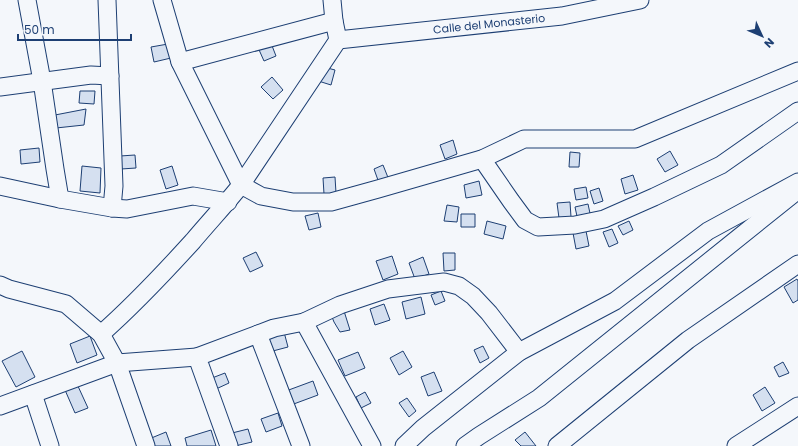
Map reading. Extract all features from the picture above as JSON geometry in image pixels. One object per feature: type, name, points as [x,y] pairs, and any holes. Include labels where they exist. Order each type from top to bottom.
[{"type":"street","points":[[27,0],[42,81],[60,199]]},
{"type":"street","points":[[107,0],[114,186],[112,208]]},
{"type":"street","points":[[162,0],[180,62],[241,185],[261,196],[293,202],[331,202],[482,159],[524,139],[635,139],[798,71]]},
{"type":"street","points":[[101,334],[170,266],[228,202],[241,185],[338,40],[332,0]]},
{"type":"street","name":"Calle del Monasterio","points":[[338,40],[562,16],[640,0]]},
{"type":"street","points":[[180,62],[334,21]]},
{"type":"street","points":[[0,87],[91,75],[110,76]]},
{"type":"street","points":[[482,159],[525,220],[538,227],[575,225],[604,219],[721,165],[798,111]]},
{"type":"street","points":[[404,446],[423,428],[519,352],[615,301],[708,231],[798,182]]},
{"type":"street","points":[[0,186],[112,208],[127,209],[193,196],[228,202]]},
{"type":"street","points":[[465,446],[539,398],[798,189]]},
{"type":"street","points":[[558,446],[688,340],[798,264]]},
{"type":"street","points":[[0,406],[117,363],[197,357],[274,328],[304,322],[340,305],[388,289],[444,282],[459,286],[473,296],[489,313],[519,352]]},
{"type":"street","points":[[0,285],[9,289],[66,304],[101,334],[117,363],[146,446]]},
{"type":"street","points":[[304,322],[372,446]]},
{"type":"street","points":[[258,334],[301,446]]},
{"type":"street","points":[[197,357],[229,446]]},
{"type":"street","points":[[33,394],[50,446]]},
{"type":"street","points":[[736,446],[798,406]]},
{"type":"building","points":[[269,38],[276,56],[264,61],[256,43]]},
{"type":"building","points":[[168,44],[171,58],[154,62],[151,47]]},
{"type":"building","points":[[316,65],[335,70],[331,85],[312,79]]},
{"type":"building","points":[[272,77],[283,90],[273,99],[261,87]]},
{"type":"building","points":[[80,91],[95,91],[94,104],[79,103]]},
{"type":"building","points":[[86,109],[84,125],[56,128],[55,115]]},
{"type":"building","points":[[453,140],[457,154],[445,159],[440,145]]},
{"type":"building","points":[[39,148],[40,162],[21,164],[20,150]]},
{"type":"building","points":[[670,151],[678,165],[665,172],[657,159]]},
{"type":"building","points":[[570,152],[580,153],[579,167],[569,167]]},
{"type":"building","points":[[135,155],[136,168],[121,169],[120,156]]},
{"type":"building","points":[[383,165],[389,180],[379,183],[374,169]]},
{"type":"building","points":[[82,166],[101,168],[100,193],[80,191]]},
{"type":"building","points":[[172,166],[178,185],[166,189],[160,170]]},
{"type":"building","points":[[633,175],[638,190],[625,194],[621,179]]},
{"type":"building","points":[[335,177],[336,193],[324,194],[323,178]]},
{"type":"building","points":[[479,181],[482,195],[466,198],[464,185]]},
{"type":"building","points":[[586,187],[588,198],[576,200],[574,189]]},
{"type":"building","points":[[599,188],[603,201],[594,204],[590,191]]},
{"type":"building","points":[[570,202],[571,217],[559,218],[557,203]]},
{"type":"building","points":[[588,204],[591,218],[578,221],[575,207]]},
{"type":"building","points":[[447,205],[459,207],[457,222],[444,221]]},
{"type":"building","points":[[318,213],[321,227],[309,230],[305,216]]},
{"type":"building","points":[[461,214],[475,214],[475,227],[461,227]]},
{"type":"building","points":[[487,221],[506,226],[503,239],[484,234]]},
{"type":"building","points":[[629,221],[633,230],[623,235],[618,226]]},
{"type":"building","points":[[612,229],[618,243],[609,247],[603,232]]},
{"type":"building","points":[[586,231],[589,246],[576,249],[573,233]]},
{"type":"building","points":[[256,252],[263,266],[250,272],[243,258]]},
{"type":"building","points":[[443,253],[455,253],[455,270],[444,271]]},
{"type":"building","points":[[392,256],[398,274],[383,280],[376,261]]},
{"type":"building","points":[[423,257],[429,274],[415,279],[409,263]]},
{"type":"building","points":[[797,279],[798,300],[793,303],[784,287]]},
{"type":"building","points":[[441,291],[445,301],[435,305],[431,295]]},
{"type":"building","points":[[421,297],[425,314],[406,319],[402,302]]},
{"type":"building","points":[[384,304],[390,320],[375,325],[370,309]]},
{"type":"building","points":[[344,311],[350,330],[340,332],[330,312]]},
{"type":"building","points":[[284,332],[288,347],[269,352],[265,337]]},
{"type":"building","points":[[90,336],[97,355],[77,363],[70,344]]},
{"type":"building","points":[[483,346],[489,358],[480,363],[474,350]]},
{"type":"building","points":[[22,351],[35,377],[16,387],[2,361]]},
{"type":"building","points":[[403,351],[412,367],[399,375],[390,358]]},
{"type":"building","points":[[358,352],[365,368],[345,376],[338,360]]},
{"type":"building","points":[[783,362],[789,373],[779,377],[774,367]]},
{"type":"building","points":[[434,372],[442,391],[428,396],[421,377]]},
{"type":"building","points":[[225,373],[229,383],[216,389],[212,378]]},
{"type":"building","points":[[313,381],[318,395],[291,405],[286,391]]},
{"type":"building","points":[[77,384],[88,408],[75,413],[65,390]]},
{"type":"building","points":[[765,387],[775,403],[762,411],[753,395]]},
{"type":"building","points":[[365,392],[371,403],[361,408],[356,397]]},
{"type":"building","points":[[407,398],[416,411],[409,417],[399,403]]},
{"type":"building","points":[[278,413],[282,426],[266,432],[261,419]]},
{"type":"building","points":[[248,429],[252,442],[235,446],[232,433]]},
{"type":"building","points":[[211,430],[216,446],[187,446],[185,438]]},
{"type":"building","points":[[166,432],[171,446],[152,446],[149,439]]},
{"type":"building","points":[[525,432],[536,446],[521,446],[515,440]]}]
